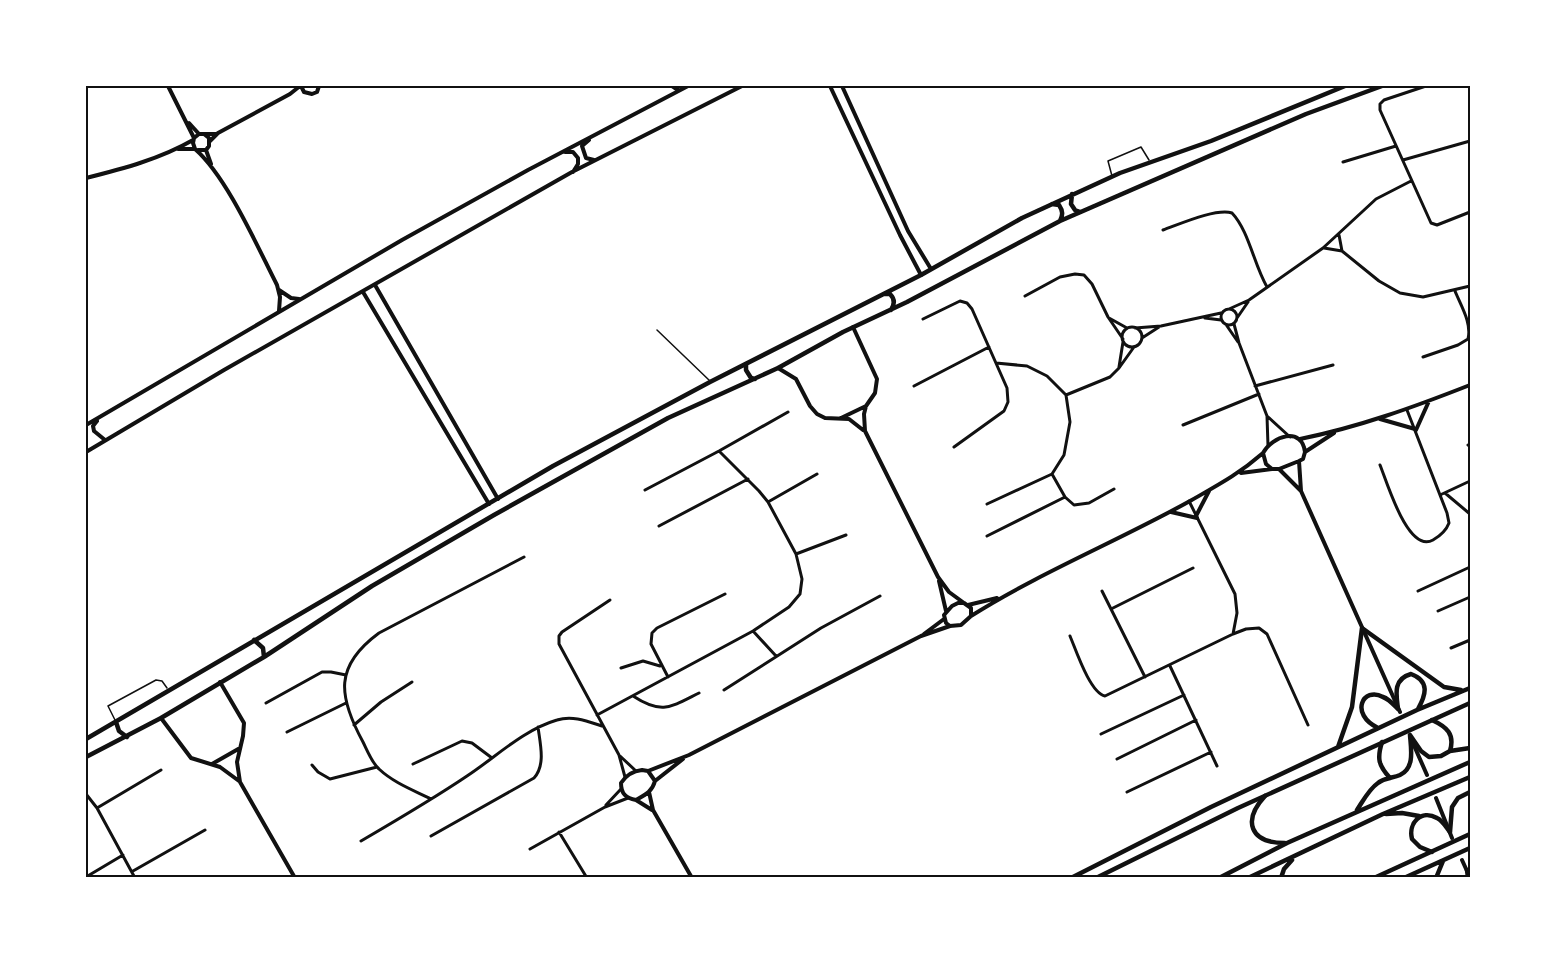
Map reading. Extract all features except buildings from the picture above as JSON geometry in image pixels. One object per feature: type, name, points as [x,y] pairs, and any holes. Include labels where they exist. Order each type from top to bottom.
[{"type":"main road","points":[[86,739],[553,466],[746,363],[921,275],[1022,218],[1112,177],[1212,141],[1345,86]]},
{"type":"main road","points":[[86,757],[162,718],[220,681],[264,657],[356,596],[581,465],[668,418],[778,368],[1060,221],[1306,114],[1382,86]]},
{"type":"main road","points":[[1072,194],[1071,204],[1080,212]]},
{"type":"main road","points":[[1052,204],[1059,205],[1062,210],[1063,216],[1060,221]]},
{"type":"main road","points":[[881,294],[889,293],[893,297],[891,310]]},
{"type":"main road","points":[[746,363],[749,376],[755,379]]},
{"type":"main road","points":[[1338,747],[1352,706],[1362,628],[1444,687],[1468,689]]},
{"type":"main road","points":[[254,640],[263,648],[264,657]]},
{"type":"main road","points":[[1399,710],[1397,684],[1402,678],[1411,674],[1422,680],[1425,687],[1424,698],[1417,710]]},
{"type":"main road","points":[[1071,878],[1144,839],[1378,728],[1468,689]]},
{"type":"main road","points":[[1378,728],[1370,725],[1362,715],[1361,707],[1366,698],[1380,695],[1399,710]]},
{"type":"main road","points":[[1096,878],[1174,838],[1470,703]]},
{"type":"main road","points":[[1432,720],[1443,725],[1449,732],[1452,742],[1450,751]]},
{"type":"main road","points":[[116,722],[119,731],[127,737]]},
{"type":"main road","points":[[1410,735],[1421,751],[1429,757],[1434,758],[1450,751],[1470,748]]},
{"type":"main road","points":[[1356,812],[1375,785],[1403,774],[1409,766],[1411,761],[1410,735]]},
{"type":"main road","points":[[1382,742],[1379,765],[1390,778]]},
{"type":"main road","points":[[1219,878],[1287,843],[1470,762]]},
{"type":"main road","points":[[1248,878],[1383,814],[1470,777]]},
{"type":"main road","points":[[1450,832],[1452,807],[1458,798],[1469,794]]},
{"type":"main road","points":[[1265,796],[1254,809],[1252,822],[1254,829],[1262,839],[1272,843],[1287,843]]},
{"type":"main road","points":[[1383,814],[1402,813],[1436,817],[1450,832]]},
{"type":"main road","points":[[1420,816],[1413,823],[1411,836],[1417,845],[1432,852]]},
{"type":"main road","points":[[1374,878],[1470,834]]},
{"type":"main road","points":[[1404,878],[1470,848]]},
{"type":"main road","points":[[1281,878],[1284,869],[1293,858]]},
{"type":"main road","points":[[1436,878],[1444,860]]},
{"type":"street","points":[[168,86],[185,117],[196,149],[214,171],[233,201],[279,289],[279,311]]},
{"type":"street","points":[[206,150],[210,141],[218,134],[290,94],[300,86],[304,92]]},
{"type":"street","points":[[290,94],[304,92],[314,94],[319,86]]},
{"type":"street","points":[[672,86],[678,90]]},
{"type":"street","points":[[86,425],[299,299],[562,152],[688,86]]},
{"type":"street","points":[[86,452],[224,370],[572,172],[742,86]]},
{"type":"street","points":[[830,86],[921,275]]},
{"type":"street","points":[[842,86],[908,231],[931,269]]},
{"type":"street","points":[[1426,86],[1384,100],[1380,104],[1380,110],[1430,221],[1435,225],[1470,212]]},
{"type":"street","points":[[185,117],[199,134]]},
{"type":"street","points":[[596,160],[586,158],[582,146],[599,133]]},
{"type":"street","points":[[86,178],[178,149],[199,134],[218,134]]},
{"type":"street","points":[[204,134],[210,141]]},
{"type":"street","points":[[1403,160],[1470,141]]},
{"type":"street","points":[[1343,162],[1396,146]]},
{"type":"street","points":[[178,149],[206,150]]},
{"type":"street","points":[[206,150],[214,171]]},
{"type":"street","points":[[562,152],[573,152],[577,155],[578,164],[572,172]]},
{"type":"street","points":[[1108,317],[1127,329],[1161,326],[1221,313],[1249,300],[1323,248],[1376,199],[1411,181]]},
{"type":"street","points":[[1163,230],[1211,215],[1232,213],[1240,225],[1267,287]]},
{"type":"street","points":[[1339,235],[1342,251]]},
{"type":"street","points":[[1323,248],[1342,251],[1378,281],[1400,294],[1423,297],[1470,286]]},
{"type":"street","points":[[1024,296],[1060,277],[1081,274],[1087,277],[1092,284],[1108,317],[1126,345],[1134,347]]},
{"type":"street","points":[[375,285],[498,499]]},
{"type":"street","points":[[279,289],[291,298],[299,299]]},
{"type":"street","points":[[1423,357],[1466,341],[1469,334],[1469,320],[1455,291]]},
{"type":"street","points":[[363,292],[489,504]]},
{"type":"street","points":[[1249,300],[1234,324],[1267,416],[1268,446]]},
{"type":"street","points":[[923,319],[952,304],[965,301],[972,309],[1007,388],[1007,407],[1004,411],[954,447]]},
{"type":"street","points":[[1229,309],[1236,314],[1237,318]]},
{"type":"street","points":[[1221,313],[1221,320]]},
{"type":"street","points":[[1200,318],[1221,320],[1239,343]]},
{"type":"street","points":[[1227,326],[1234,324]]},
{"type":"street","points":[[1066,394],[1110,376],[1119,368],[1134,347],[1141,342],[1142,338],[1161,326]]},
{"type":"street","points":[[853,327],[877,380],[875,393],[866,406],[863,419],[865,431],[938,577],[950,592],[971,608],[971,616]]},
{"type":"street","points":[[1135,328],[1141,333],[1142,338]]},
{"type":"street","points":[[1119,368],[1123,335],[1127,329]]},
{"type":"street","points":[[914,386],[988,347]]},
{"type":"street","points":[[987,504],[1052,474],[1064,455],[1070,422],[1066,394],[1053,381],[1034,369],[996,363]]},
{"type":"street","points":[[1255,386],[1333,365]]},
{"type":"street","points":[[778,368],[796,379],[810,406],[817,414],[825,418],[840,418],[856,423],[865,431]]},
{"type":"street","points":[[1267,416],[1290,436],[1300,439],[1336,432],[1407,410],[1470,384]]},
{"type":"street","points":[[1183,425],[1258,394]]},
{"type":"street","points":[[1416,430],[1429,401]]},
{"type":"street","points":[[840,418],[866,406]]},
{"type":"street","points":[[1380,465],[1406,526],[1422,542],[1435,539],[1449,525],[1447,513],[1407,410]]},
{"type":"street","points":[[645,490],[788,412]]},
{"type":"street","points":[[105,440],[95,434],[93,426],[107,414]]},
{"type":"street","points":[[1379,419],[1416,430]]},
{"type":"street","points":[[1305,452],[1336,432]]},
{"type":"street","points":[[628,798],[621,789],[621,783],[625,777],[636,771],[648,771],[688,755],[921,636],[950,626],[961,625],[1003,596],[1170,512],[1241,473],[1277,439],[1290,436]]},
{"type":"street","points":[[1241,473],[1279,469],[1303,459],[1304,444],[1300,439]]},
{"type":"street","points":[[597,715],[753,631],[789,607],[798,598],[802,579],[796,554],[768,502],[719,451]]},
{"type":"street","points":[[1263,453],[1266,464],[1272,469]]},
{"type":"street","points":[[1299,461],[1301,491],[1399,710]]},
{"type":"street","points":[[1279,469],[1301,491]]},
{"type":"street","points":[[768,502],[817,474]]},
{"type":"street","points":[[1052,474],[1065,497],[1074,505],[1083,505],[1114,489]]},
{"type":"street","points":[[659,526],[748,479]]},
{"type":"street","points":[[1440,495],[1470,481]]},
{"type":"street","points":[[1196,517],[1209,490]]},
{"type":"street","points":[[1445,493],[1470,514]]},
{"type":"street","points":[[987,536],[1065,497]]},
{"type":"street","points":[[1190,501],[1235,594],[1237,613],[1233,634]]},
{"type":"street","points":[[1170,512],[1196,517]]},
{"type":"street","points":[[796,554],[846,535]]},
{"type":"street","points":[[431,799],[395,781],[376,767],[354,725],[346,703],[346,675],[352,658],[379,633],[524,558]]},
{"type":"street","points":[[1418,591],[1470,567]]},
{"type":"street","points":[[1111,609],[1193,568]]},
{"type":"street","points":[[921,636],[944,619],[946,611],[938,577]]},
{"type":"street","points":[[1102,591],[1145,677]]},
{"type":"street","points":[[668,677],[651,642],[654,630],[725,594]]},
{"type":"street","points":[[724,690],[821,628],[880,596]]},
{"type":"street","points":[[946,611],[952,606],[1003,596]]},
{"type":"street","points":[[1438,611],[1470,597]]},
{"type":"street","points":[[610,600],[562,632],[559,636],[560,648],[619,755],[625,777]]},
{"type":"street","points":[[944,619],[950,626]]},
{"type":"street","points":[[1070,636],[1094,688],[1100,695],[1108,695],[1233,634],[1255,627],[1267,634],[1308,725]]},
{"type":"street","points":[[753,631],[777,656]]},
{"type":"street","points":[[1451,648],[1470,640]]},
{"type":"street","points":[[621,668],[643,662],[662,667]]},
{"type":"street","points":[[1170,666],[1217,766]]},
{"type":"street","points":[[266,703],[322,672],[346,675]]},
{"type":"street","points":[[220,681],[244,723],[237,762],[240,782],[295,878]]},
{"type":"street","points":[[354,725],[381,702],[412,682]]},
{"type":"street","points":[[633,696],[646,705],[663,709],[672,707],[699,693]]},
{"type":"street","points":[[1101,734],[1184,695]]},
{"type":"street","points":[[287,732],[346,703]]},
{"type":"street","points":[[162,718],[190,758],[212,764],[240,782]]},
{"type":"street","points":[[361,841],[431,799],[538,727],[558,719],[569,718],[583,719],[602,726]]},
{"type":"street","points":[[1117,759],[1196,720]]},
{"type":"street","points":[[431,836],[534,778],[538,773],[540,762],[538,727]]},
{"type":"street","points":[[1410,735],[1426,775]]},
{"type":"street","points":[[413,764],[462,741],[472,743],[492,758]]},
{"type":"street","points":[[212,764],[240,748]]},
{"type":"street","points":[[1127,792],[1211,752]]},
{"type":"street","points":[[619,755],[636,771]]},
{"type":"street","points":[[636,800],[649,792],[655,781],[688,755]]},
{"type":"street","points":[[312,765],[318,772],[330,779],[376,767]]},
{"type":"street","points":[[97,808],[161,770]]},
{"type":"street","points":[[648,771],[655,781]]},
{"type":"street","points":[[605,807],[621,789]]},
{"type":"street","points":[[649,792],[652,810],[692,878]]},
{"type":"street","points":[[86,794],[97,808],[135,878]]},
{"type":"street","points":[[530,849],[605,807],[628,798],[652,810]]},
{"type":"street","points":[[1436,798],[1452,838]]},
{"type":"street","points":[[133,871],[205,830]]},
{"type":"street","points":[[559,832],[586,878]]},
{"type":"street","points":[[86,877],[123,855]]},
{"type":"street","points":[[1462,860],[1469,874]]},
{"type":"lane","points":[[1112,177],[1108,161],[1138,147],[1143,148],[1152,163]]},
{"type":"lane","points":[[657,330],[710,382]]},
{"type":"lane","points":[[116,722],[108,706],[123,697],[156,680],[162,681],[169,692]]}]
